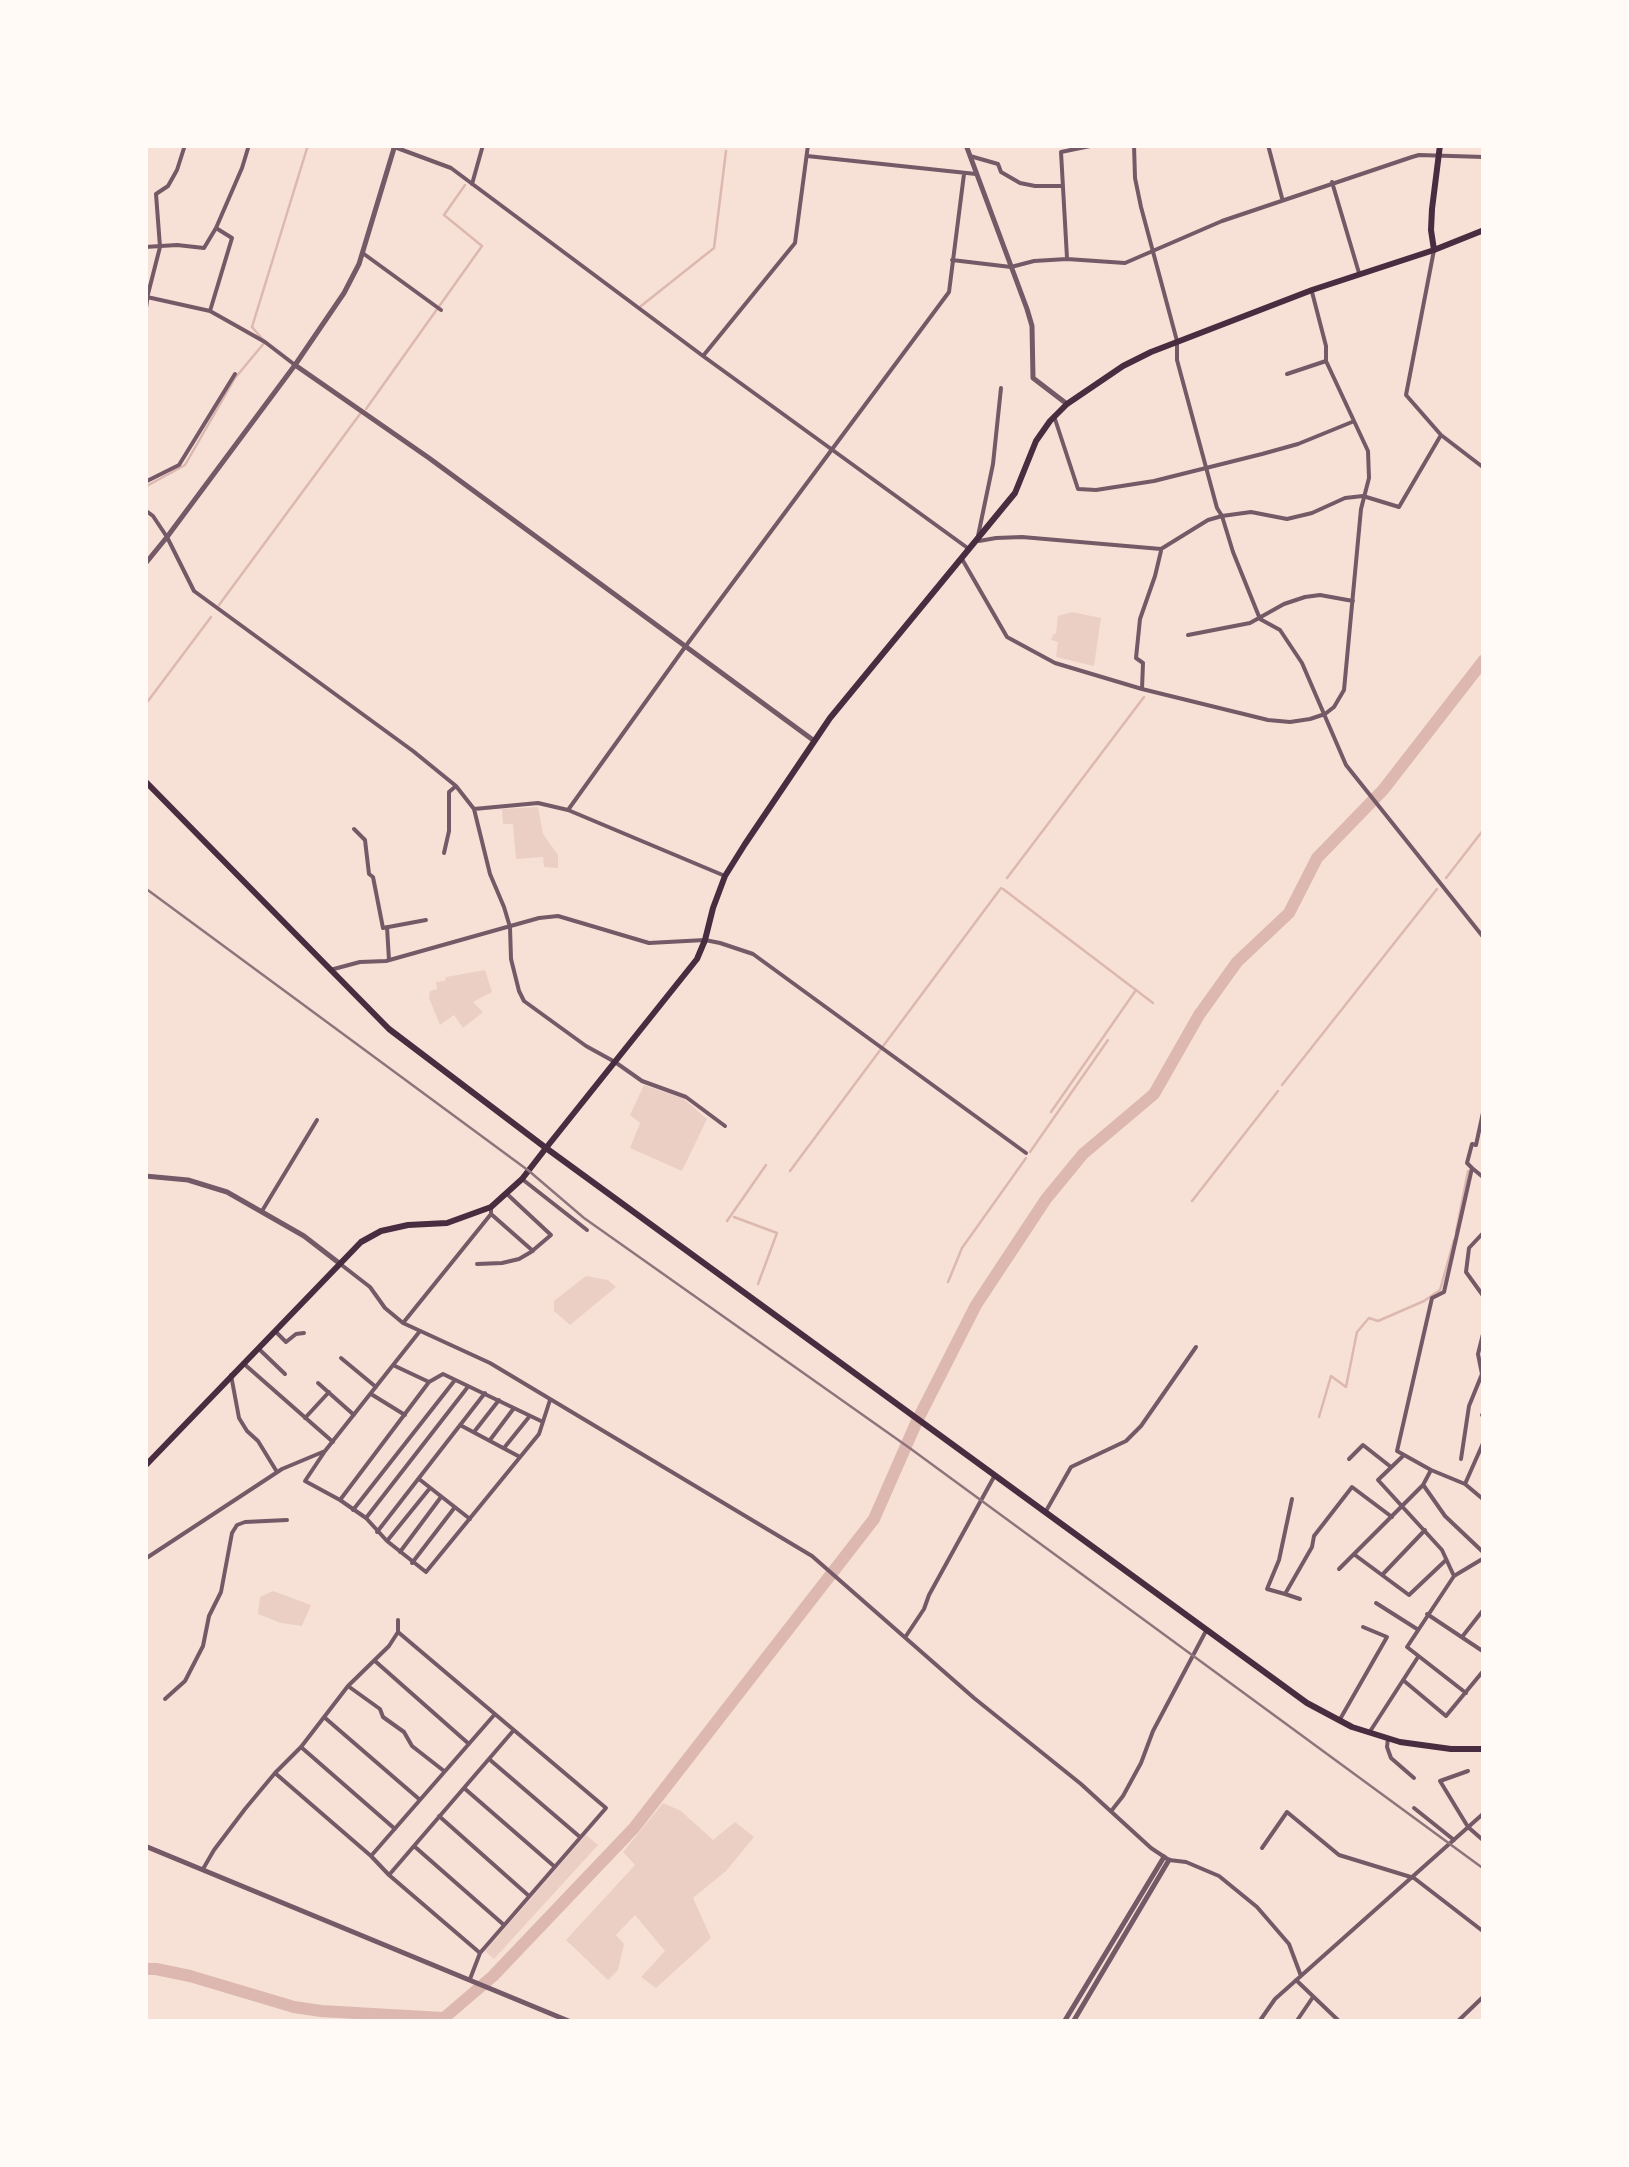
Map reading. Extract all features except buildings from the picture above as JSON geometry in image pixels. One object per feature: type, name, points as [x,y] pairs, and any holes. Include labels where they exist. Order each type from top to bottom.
[{"type":"main road","points":[[1434,250],[1432,208],[1440,145]]},
{"type":"main road","points":[[145,1466],[361,1242],[381,1231],[408,1225],[446,1224],[491,1210],[522,1179],[697,959],[725,876],[813,740],[1015,493],[1036,441],[1067,404],[1122,366],[1178,341],[1484,230]]},
{"type":"main road","points":[[145,781],[389,1029],[1206,1630],[1340,1721],[1369,1733],[1425,1746],[1484,1749]]},
{"type":"street","points":[[145,316],[160,246],[156,194],[168,186],[184,145]]},
{"type":"street","points":[[145,247],[204,248],[249,145]]},
{"type":"street","points":[[472,184],[484,145]]},
{"type":"street","points":[[703,356],[795,243],[808,145]]},
{"type":"street","points":[[966,145],[1032,326],[1033,378],[1067,404]]},
{"type":"street","points":[[1067,259],[1062,152],[1095,145]]},
{"type":"street","points":[[1134,145],[1135,178],[1178,341],[1177,360],[1217,508],[1260,619],[1280,630],[1302,663],[1346,765],[1484,938]]},
{"type":"street","points":[[1268,145],[1282,200]]},
{"type":"street","points":[[145,564],[344,293],[362,252],[393,146],[450,168],[969,549]]},
{"type":"street","points":[[952,260],[1011,266],[1067,259],[1125,263],[1222,221],[1419,155],[1484,158]]},
{"type":"street","points":[[806,156],[976,174]]},
{"type":"street","points":[[970,156],[998,164],[1001,172],[1020,183],[1063,186]]},
{"type":"street","points":[[568,810],[949,292],[964,174]]},
{"type":"street","points":[[1332,182],[1359,274]]},
{"type":"street","points":[[210,311],[232,238],[216,228]]},
{"type":"street","points":[[1434,250],[1406,395],[1442,435],[1484,468]]},
{"type":"street","points":[[362,252],[442,310]]},
{"type":"street","points":[[962,560],[1006,637],[1056,663],[1268,720],[1310,720],[1326,714],[1344,690],[1363,496],[1369,478],[1368,451],[1326,361],[1312,290]]},
{"type":"street","points":[[147,295],[210,311],[269,344],[813,740]]},
{"type":"street","points":[[1287,374],[1326,361]]},
{"type":"street","points":[[145,482],[178,465],[236,374]]},
{"type":"street","points":[[1001,388],[994,464],[976,542],[1022,538],[1161,549],[1208,520],[1222,516],[1251,512],[1287,519],[1345,498],[1363,496],[1399,508],[1442,435]]},
{"type":"street","points":[[1054,416],[1078,488],[1096,490],[1154,481],[1288,447],[1354,422]]},
{"type":"street","points":[[145,510],[167,538],[194,592],[413,751],[456,786],[474,809],[490,874],[510,926],[512,958],[524,1001],[642,1081],[686,1097],[725,1126]]},
{"type":"street","points":[[1142,689],[1144,663],[1136,658],[1140,619],[1161,549]]},
{"type":"street","points":[[1188,635],[1260,619],[1305,597],[1320,595],[1353,601]]},
{"type":"street","points":[[444,853],[449,831],[449,792],[456,786]]},
{"type":"street","points":[[474,809],[538,803],[568,810],[725,876]]},
{"type":"street","points":[[354,829],[365,840],[383,928],[426,920]]},
{"type":"street","points":[[330,970],[389,960],[558,916],[649,943],[706,940],[754,954],[1026,1154]]},
{"type":"street","points":[[386,927],[389,960]]},
{"type":"street","points":[[1484,1108],[1476,1145],[1472,1144],[1467,1163],[1484,1178]]},
{"type":"street","points":[[262,1211],[317,1120]]},
{"type":"street","points":[[1472,1168],[1444,1292],[1432,1298],[1397,1451],[1465,1484],[1484,1500]]},
{"type":"street","points":[[145,1176],[213,1187],[262,1211],[304,1236],[370,1287],[385,1308],[403,1323],[490,1363],[812,1556],[1151,1848],[1166,1858],[1219,1876],[1256,1907],[1289,1944],[1299,1978],[1340,2022]]},
{"type":"street","points":[[522,1179],[587,1230]]},
{"type":"street","points":[[476,1264],[519,1258],[552,1235],[507,1194]]},
{"type":"street","points":[[403,1323],[491,1210],[532,1251]]},
{"type":"street","points":[[1484,1232],[1469,1248],[1466,1272],[1484,1297]]},
{"type":"street","points":[[274,1329],[286,1342],[304,1332]]},
{"type":"street","points":[[420,1330],[305,1482],[366,1518],[377,1532],[426,1572],[539,1434],[550,1399]]},
{"type":"street","points":[[1461,1459],[1469,1406],[1482,1374],[1478,1354],[1484,1330]]},
{"type":"street","points":[[257,1347],[285,1374]]},
{"type":"street","points":[[1046,1511],[1072,1467],[1126,1441],[1141,1426],[1196,1347]]},
{"type":"street","points":[[341,1358],[376,1388]]},
{"type":"street","points":[[242,1362],[333,1442]]},
{"type":"street","points":[[394,1365],[429,1382]]},
{"type":"street","points":[[231,1374],[239,1418],[277,1472]]},
{"type":"street","points":[[340,1500],[429,1382],[442,1374],[543,1422]]},
{"type":"street","points":[[353,1510],[455,1380]]},
{"type":"street","points":[[318,1382],[354,1415]]},
{"type":"street","points":[[366,1518],[468,1387]]},
{"type":"street","points":[[305,1418],[329,1392]]},
{"type":"street","points":[[370,1394],[405,1415]]},
{"type":"street","points":[[377,1532],[485,1394]]},
{"type":"street","points":[[474,1432],[499,1400]]},
{"type":"street","points":[[489,1440],[514,1408]]},
{"type":"street","points":[[504,1448],[530,1416]]},
{"type":"street","points":[[460,1425],[520,1457]]},
{"type":"street","points":[[1465,1484],[1484,1441]]},
{"type":"street","points":[[1349,1459],[1363,1445],[1391,1467]]},
{"type":"street","points":[[145,1560],[277,1472],[325,1451]]},
{"type":"street","points":[[1403,1456],[1378,1480],[1442,1550],[1454,1576]]},
{"type":"street","points":[[1338,1569],[1423,1485],[1431,1470]]},
{"type":"street","points":[[906,1636],[995,1475]]},
{"type":"street","points":[[418,1479],[470,1519]]},
{"type":"street","points":[[1423,1485],[1445,1516],[1484,1556],[1454,1576],[1408,1647],[1466,1693]]},
{"type":"street","points":[[1285,1594],[1312,1547],[1314,1536],[1352,1487],[1392,1516]]},
{"type":"street","points":[[387,1541],[430,1488]]},
{"type":"street","points":[[400,1552],[441,1497]]},
{"type":"street","points":[[1292,1500],[1279,1560],[1267,1588],[1300,1599]]},
{"type":"street","points":[[412,1563],[454,1507]]},
{"type":"street","points":[[165,1699],[185,1681],[203,1646],[209,1616],[221,1592],[232,1532],[245,1522],[287,1520]]},
{"type":"street","points":[[1382,1575],[1425,1530]]},
{"type":"street","points":[[1355,1555],[1409,1595],[1446,1560]]},
{"type":"street","points":[[1376,1603],[1417,1629]]},
{"type":"street","points":[[1462,1637],[1484,1609]]},
{"type":"street","points":[[1428,1614],[1484,1652]]},
{"type":"street","points":[[203,1869],[275,1773],[301,1747],[348,1686],[389,1646],[398,1632],[398,1620]]},
{"type":"street","points":[[1340,1721],[1387,1637],[1363,1627]]},
{"type":"street","points":[[1111,1811],[1141,1763],[1153,1731],[1206,1630]]},
{"type":"street","points":[[398,1632],[606,1808],[480,1953],[470,1979]]},
{"type":"street","points":[[1369,1733],[1418,1657]]},
{"type":"street","points":[[374,1661],[470,1744]]},
{"type":"street","points":[[1403,1680],[1446,1716],[1484,1670]]},
{"type":"street","points":[[348,1686],[380,1709],[384,1717],[404,1732],[412,1746],[445,1772]]},
{"type":"street","points":[[371,1856],[495,1714]]},
{"type":"street","points":[[324,1717],[420,1800]]},
{"type":"street","points":[[388,1875],[514,1730]]},
{"type":"street","points":[[1388,1738],[1386,1747],[1391,1758],[1414,1778]]},
{"type":"street","points":[[301,1747],[395,1829]]},
{"type":"street","points":[[488,1759],[580,1838]]},
{"type":"street","points":[[1468,1771],[1440,1781],[1468,1827],[1483,1838]]},
{"type":"street","points":[[275,1773],[480,1953]]},
{"type":"street","points":[[464,1787],[555,1866]]},
{"type":"street","points":[[1414,1808],[1454,1840]]},
{"type":"street","points":[[1262,1848],[1287,1812],[1339,1854],[1414,1878],[1484,1932]]},
{"type":"street","points":[[1259,2022],[1275,2000],[1484,1813]]},
{"type":"street","points":[[440,1816],[530,1896]]},
{"type":"street","points":[[145,1846],[571,2022]]},
{"type":"street","points":[[414,1846],[504,1926]]},
{"type":"street","points":[[1064,2022],[1166,1858]]},
{"type":"street","points":[[1073,2022],[1166,1858]]},
{"type":"street","points":[[1296,2022],[1313,1996]]},
{"type":"street","points":[[1457,2022],[1484,1996]]},
{"type":"shaded area","points":[[1072,612],[1101,618],[1094,666],[1056,657],[1058,642],[1051,640],[1058,616]]},
{"type":"shaded area","points":[[538,807],[543,834],[558,855],[558,868],[544,867],[543,857],[516,859],[513,824],[503,824],[502,809]]},
{"type":"shaded area","points":[[485,970],[492,992],[473,1002],[483,1012],[463,1028],[454,1015],[440,1025],[429,998],[430,991],[437,989],[436,982]]},
{"type":"shaded area","points":[[644,1085],[684,1099],[707,1119],[682,1171],[630,1148],[640,1123],[630,1115]]},
{"type":"shaded area","points":[[586,1276],[608,1280],[616,1287],[570,1325],[554,1311],[554,1301]]},
{"type":"shaded area","points":[[273,1591],[311,1605],[302,1626],[258,1614],[260,1597]]},
{"type":"shaded area","points":[[663,1803],[681,1811],[713,1840],[735,1822],[754,1837],[726,1871],[693,1898],[711,1938],[656,1988],[641,1977],[665,1951],[635,1915],[616,1935],[624,1944],[618,1970],[608,1980],[566,1940],[635,1865],[623,1852]]},
{"type":"shaded area","points":[[586,1835],[598,1845],[494,1959],[485,1951]]},
{"type":"waterway","points":[[145,487],[185,465],[235,378],[265,342],[252,327],[308,145]]},
{"type":"waterway","points":[[641,306],[714,248],[726,151]]},
{"type":"waterway","points":[[366,409],[482,246],[444,215],[465,185]]},
{"type":"waterway","points":[[219,605],[360,414]]},
{"type":"waterway","points":[[145,705],[211,617]]},
{"type":"waterway","points":[[145,1969],[190,1976],[294,2007],[444,2018],[493,1976],[634,1828],[874,1519],[917,1421],[976,1305],[1046,1199],[1083,1154],[1154,1094],[1199,1015],[1237,962],[1289,913],[1317,858],[1383,790],[1484,660]]},
{"type":"waterway","points":[[1007,878],[1144,697]]},
{"type":"waterway","points":[[1446,878],[1484,829]]},
{"type":"waterway","points":[[790,1171],[1001,888]]},
{"type":"waterway","points":[[1003,889],[1153,1003]]},
{"type":"waterway","points":[[1282,1085],[1437,889]]},
{"type":"waterway","points":[[1051,1112],[1136,990]]},
{"type":"waterway","points":[[1030,1152],[1108,1040]]},
{"type":"waterway","points":[[1192,1201],[1278,1091]]},
{"type":"waterway","points":[[948,1282],[962,1248],[1026,1158]]},
{"type":"waterway","points":[[727,1221],[766,1165]]},
{"type":"waterway","points":[[1456,1232],[1468,1171]]},
{"type":"waterway","points":[[734,1217],[777,1233],[758,1284]]},
{"type":"waterway","points":[[1319,1417],[1331,1376],[1346,1387],[1357,1332],[1369,1318],[1378,1321],[1440,1290],[1454,1240]]},
{"type":"railway","points":[[145,888],[529,1171],[584,1218],[911,1449],[1484,1869]]}]
